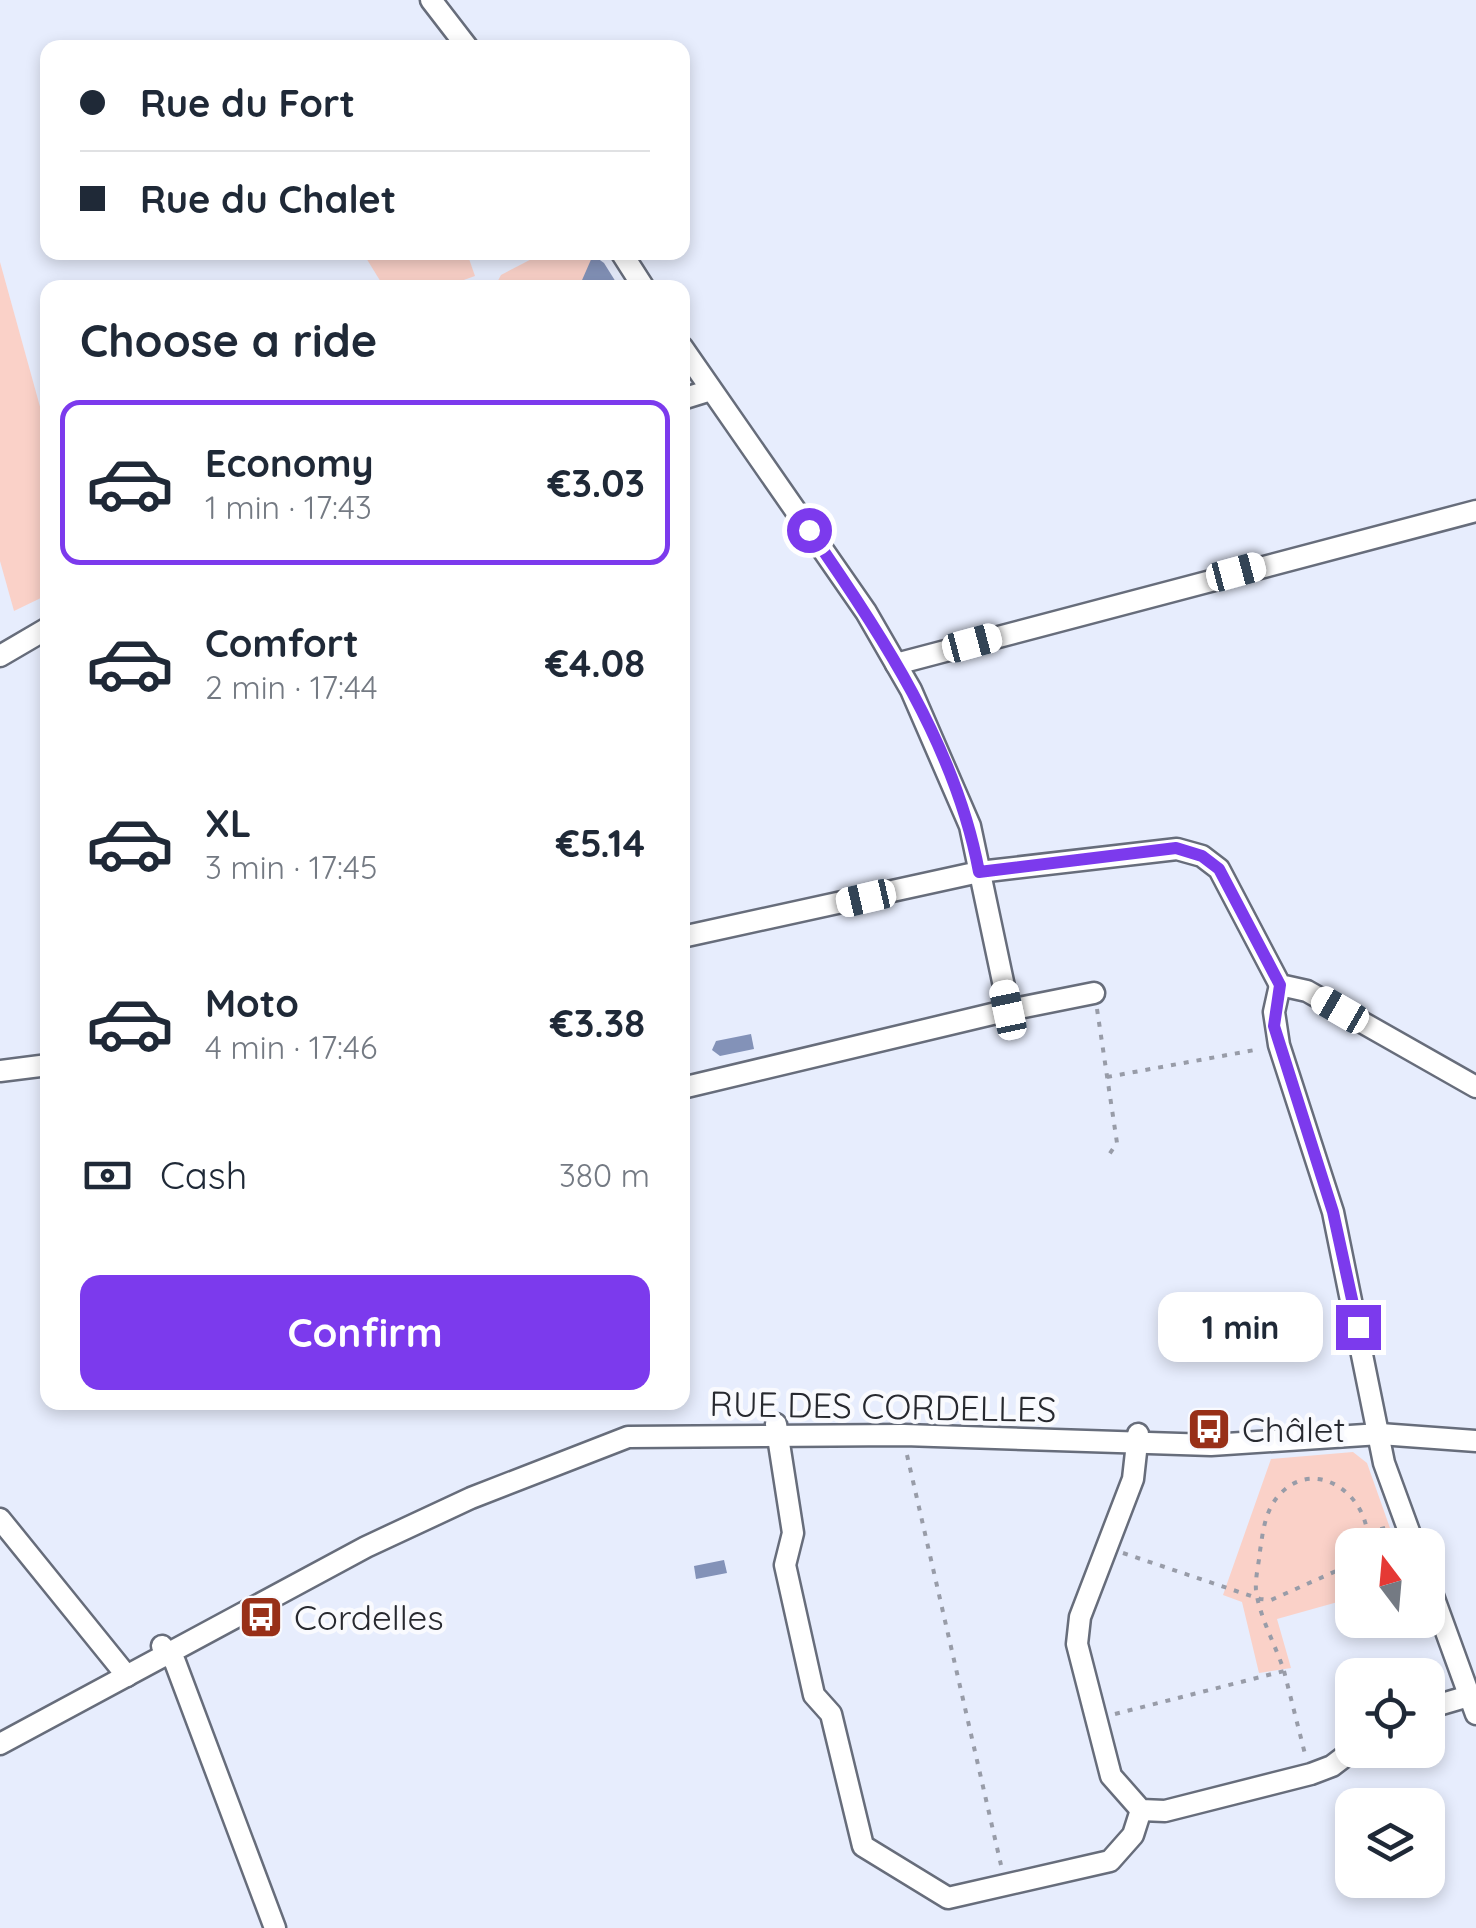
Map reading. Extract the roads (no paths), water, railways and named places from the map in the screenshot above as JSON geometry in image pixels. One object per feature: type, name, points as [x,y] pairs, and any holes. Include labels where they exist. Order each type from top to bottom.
[{"type":"street","points":[[432,0],[462,40]]},
{"type":"street","points":[[690,358],[866,612],[896,664],[970,826],[1008,1010]]},
{"type":"street","points":[[690,397],[712,390]]},
{"type":"street","points":[[896,664],[1476,511]]},
{"type":"street","points":[[0,656],[40,633]]},
{"type":"street","points":[[690,936],[979,872],[1176,848],[1202,856],[1219,869],[1280,985],[1274,1026],[1333,1212],[1384,1463],[1408,1528]]},
{"type":"street","points":[[1280,985],[1306,991],[1476,1087]]},
{"type":"street","points":[[690,1086],[1094,993]]},
{"type":"street","points":[[0,1071],[40,1066]]},
{"type":"street","points":[[776,1429],[793,1533],[784,1565],[814,1694],[831,1714],[863,1846],[948,1898],[1110,1861],[1134,1835],[1141,1810]]},
{"type":"street","name":"RUE DES CORDELLES","points":[[0,1744],[127,1676],[166,1650],[366,1546],[605,1443],[658,1434],[776,1429],[904,1436],[1138,1438],[1210,1445],[1380,1434],[1476,1440]]},
{"type":"street","points":[[1138,1438],[1133,1480],[1080,1617],[1077,1644],[1111,1776],[1141,1810],[1165,1811],[1311,1774],[1335,1764]]},
{"type":"street","points":[[0,1518],[127,1676]]},
{"type":"street","points":[[1445,1630],[1472,1705],[1445,1707]]},
{"type":"street","points":[[166,1650],[276,1928]]},
{"type":"water","points":[[591,260],[600,260],[615,280],[582,280]]},
{"type":"water","points":[[751,1034],[754,1049],[720,1056],[712,1050],[716,1041]]},
{"type":"water","points":[[724,1560],[727,1573],[696,1579],[694,1566]]},
{"type":"place","name":"Châlet","points":[[1209,1429]]},
{"type":"place","name":"Cordelles","points":[[261,1617]]}]
